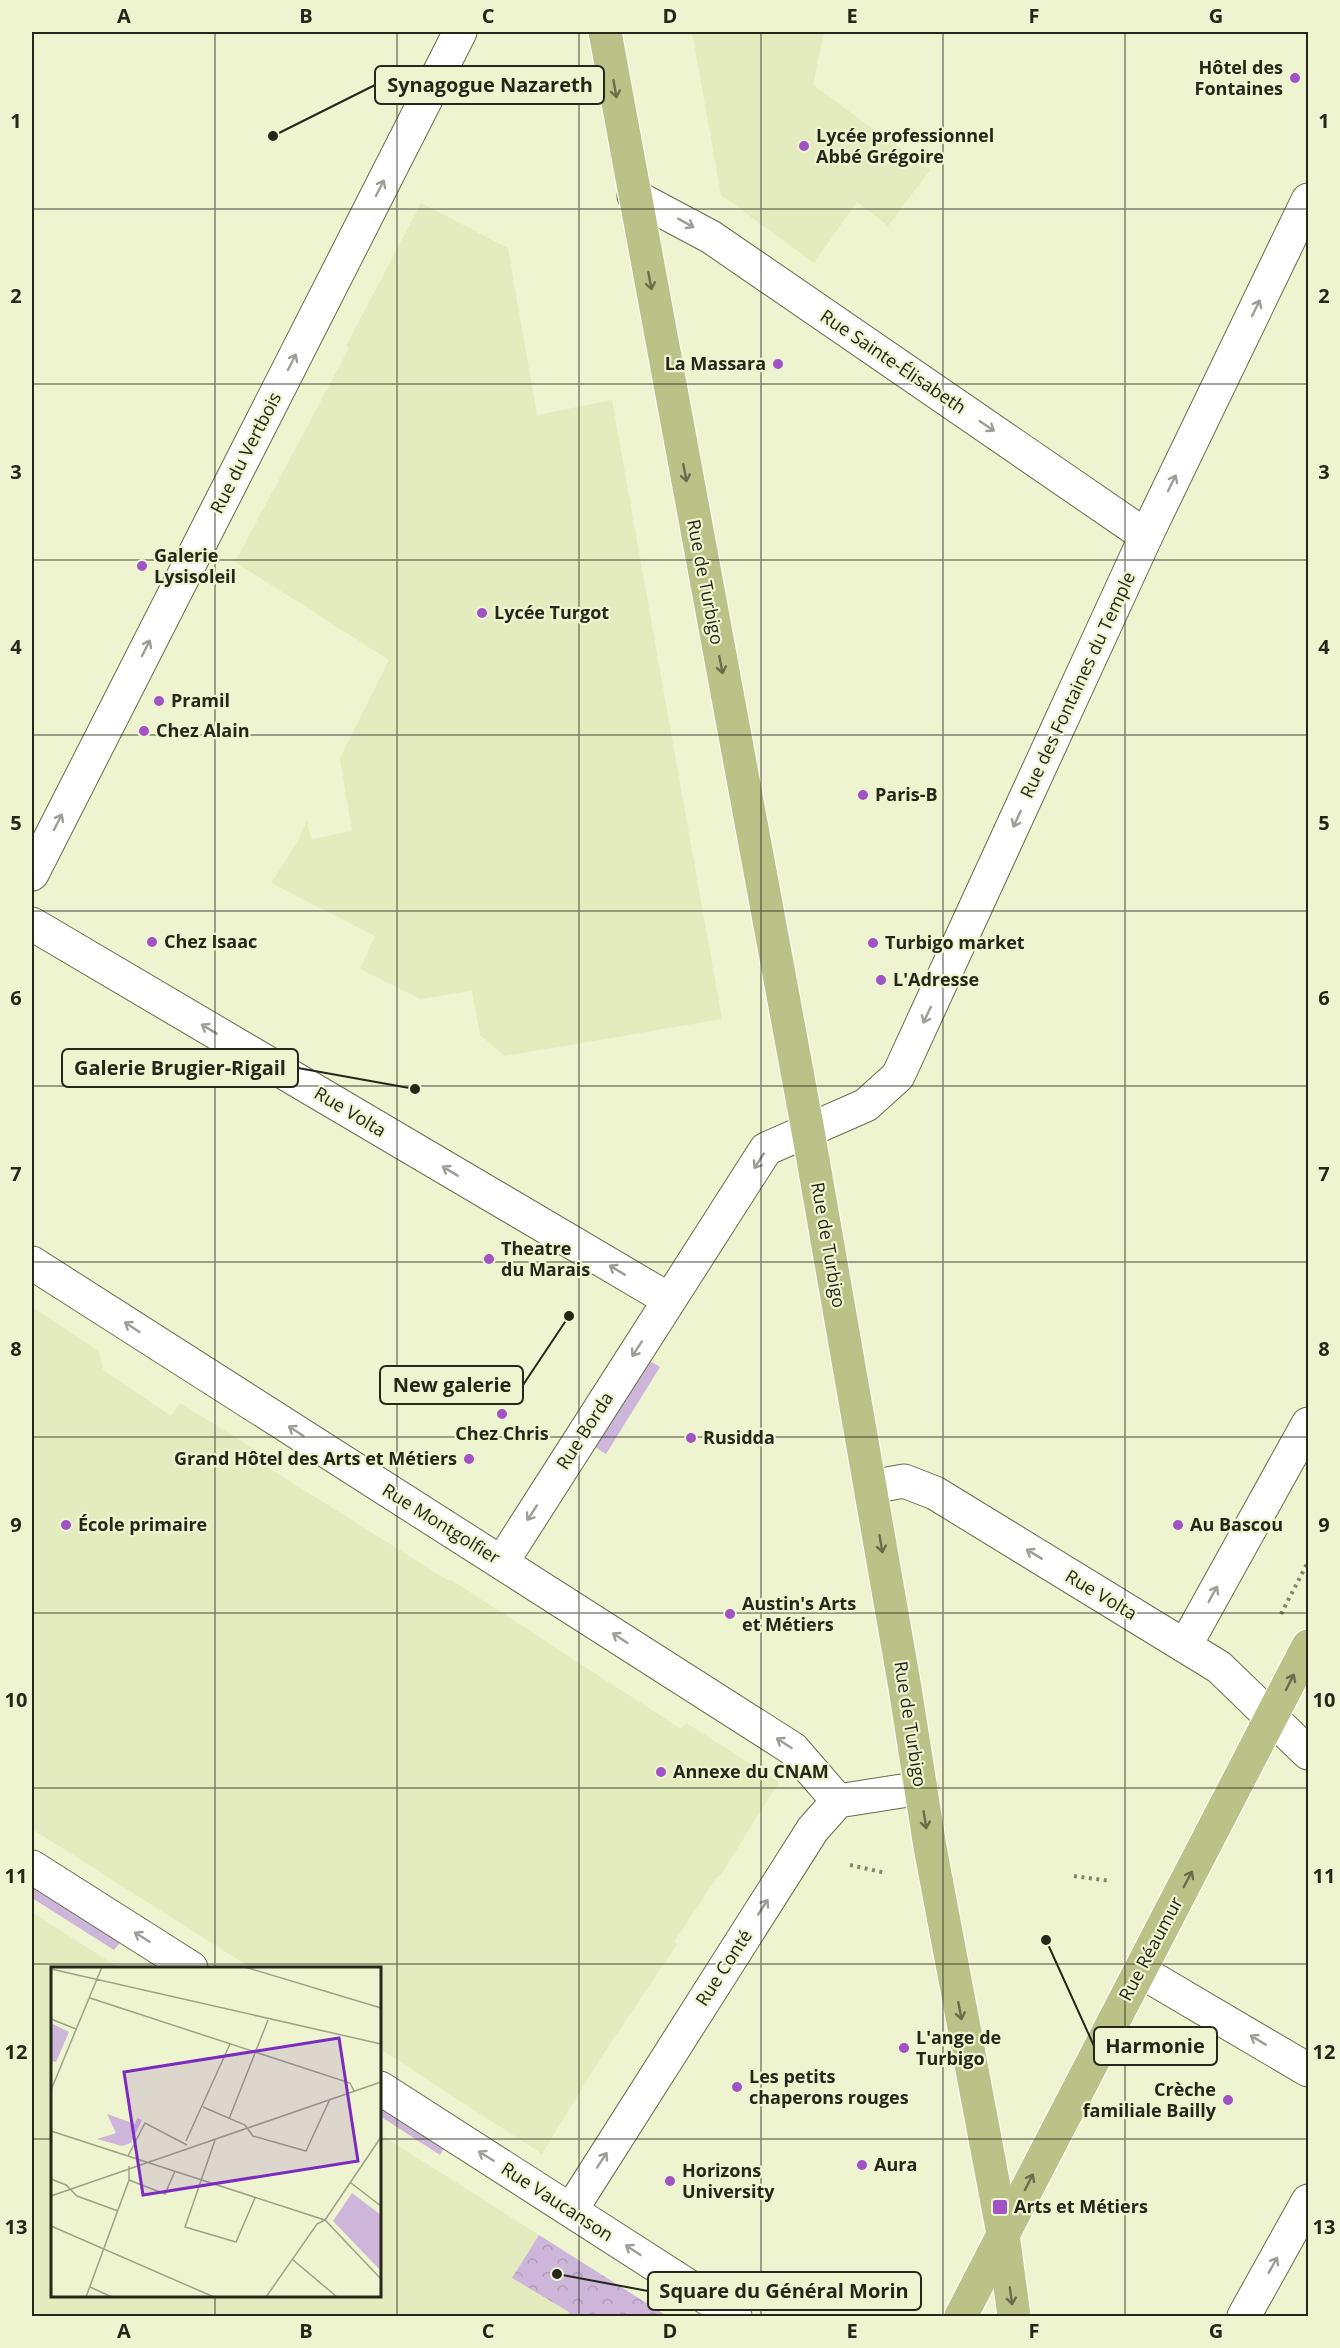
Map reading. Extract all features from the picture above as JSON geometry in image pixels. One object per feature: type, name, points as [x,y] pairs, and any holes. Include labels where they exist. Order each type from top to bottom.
[{"type":"main road","name":"Rue de Turbigo","points":[[605,32],[808,1131],[871,1486],[921,1788],[1003,2234],[1014,2316]]},
{"type":"main road","name":"Rue Réaumur","points":[[961,2316],[1308,1646]]},
{"type":"street","name":"Rue du Vertbois","points":[[32,874],[460,32]]},
{"type":"street","name":"Rue Sainte-Élisabeth","points":[[634,196],[711,237],[1146,536]]},
{"type":"street","name":"Rue des Fontaines du Temple","points":[[808,1131],[866,1105],[898,1076],[1146,536],[1308,200]]},
{"type":"street","name":"Rue Volta","points":[[32,924],[668,1299]]},
{"type":"street","points":[[668,1299],[766,1149],[808,1131]]},
{"type":"street","name":"Rue Montgolfier","points":[[32,1263],[793,1749],[838,1801]]},
{"type":"street","name":"Rue Borda","points":[[502,1562],[668,1299]]},
{"type":"street","points":[[1185,1646],[1308,1424]]},
{"type":"street","name":"Rue Volta","points":[[871,1486],[904,1481],[935,1493],[1219,1667],[1308,1753]]},
{"type":"street","points":[[838,1801],[921,1788]]},
{"type":"street","name":"Rue Conté","points":[[570,2210],[813,1829],[838,1801]]},
{"type":"street","points":[[32,1867],[189,1967]]},
{"type":"street","points":[[1140,1971],[1308,2070]]},
{"type":"street","name":"Rue Vaucanson","points":[[381,2089],[735,2316]]},
{"type":"street","points":[[1244,2316],[1308,2201]]},
{"type":"path","points":[[850,1865],[886,1872]]},
{"type":"path","points":[[1074,1876],[1111,1881]]},
{"type":"shaded area","name":"Lycée professionnel Abbé Grégoire","points":[[692,32],[824,32],[813,85],[930,170],[888,226],[857,202],[814,263],[721,195]]},
{"type":"shaded area","name":"Lycée Turgot","points":[[421,203],[508,248],[537,415],[612,400],[722,1019],[505,1056],[480,1035],[472,991],[420,999],[360,969],[375,936],[271,883],[295,846],[307,821],[311,839],[352,831],[340,758],[389,660],[235,562],[349,348],[346,346]]},
{"type":"shaded area","name":"Annexe du CNAM","points":[[32,1307],[99,1351],[103,1370],[171,1416],[180,1403],[274,1461],[269,1468],[449,1581],[450,1579],[681,1729],[686,1723],[779,1782],[720,1876],[674,1942],[677,1944],[600,2059],[542,2154],[381,2050],[381,1967],[249,1967],[32,1829]]},
{"type":"shaded area","points":[[32,1912],[117,1967],[51,1967],[51,2297],[381,2297],[381,2135],[539,2235],[512,2278],[570,2312],[567,2316],[32,2316]]},
{"type":"green space","points":[[650,1361],[660,1367],[606,1454],[595,1447]]},
{"type":"green space","points":[[32,1879],[123,1939],[114,1950],[32,1898]]},
{"type":"green space","points":[[381,2095],[448,2142],[440,2155],[381,2117]]},
{"type":"green space","points":[[539,2235],[667,2316],[567,2316],[569,2312],[512,2278]]},
{"type":"place","name":"Hôtel des Fontaines","points":[[1295,78]]},
{"type":"place","name":"Synagogue Nazareth","points":[[273,136]]},
{"type":"place","name":"Lycée professionnel Abbé Grégoire","points":[[804,146]]},
{"type":"place","name":"La Massara","points":[[778,364]]},
{"type":"place","name":"Galerie Lysisoleil","points":[[142,566]]},
{"type":"place","name":"Lycée Turgot","points":[[482,613]]},
{"type":"place","name":"Pramil","points":[[159,701]]},
{"type":"place","name":"Chez Alain","points":[[144,731]]},
{"type":"place","name":"Paris-B","points":[[863,795]]},
{"type":"place","name":"Chez Isaac","points":[[152,942]]},
{"type":"place","name":"Turbigo market","points":[[873,943]]},
{"type":"place","name":"L'Adresse","points":[[881,980]]},
{"type":"place","name":"Galerie Brugier-Rigail","points":[[415,1089]]},
{"type":"place","name":"Theatre du Marais","points":[[489,1259]]},
{"type":"place","name":"New galerie","points":[[569,1316]]},
{"type":"place","name":"Chez Chris","points":[[502,1414]]},
{"type":"place","name":"Rusidda","points":[[691,1438]]},
{"type":"place","name":"Grand Hôtel des Arts et Métiers","points":[[469,1459]]},
{"type":"place","name":"École primaire","points":[[66,1525]]},
{"type":"place","name":"Au Bascou","points":[[1178,1525]]},
{"type":"place","name":"Austin's Arts et Métiers","points":[[730,1614]]},
{"type":"place","name":"Annexe du CNAM","points":[[661,1772]]},
{"type":"place","name":"Harmonie","points":[[1046,1940]]},
{"type":"place","name":"L'ange de Turbigo","points":[[904,2048]]},
{"type":"place","name":"Les petits chaperons rouges","points":[[737,2087]]},
{"type":"place","name":"Crèche familiale Bailly","points":[[1228,2100]]},
{"type":"place","name":"Aura","points":[[862,2165]]},
{"type":"place","name":"Horizons University","points":[[670,2181]]},
{"type":"place","name":"Arts et Métiers","points":[[1000,2207]]},
{"type":"place","name":"Square du Général Morin","points":[[557,2274]]}]
